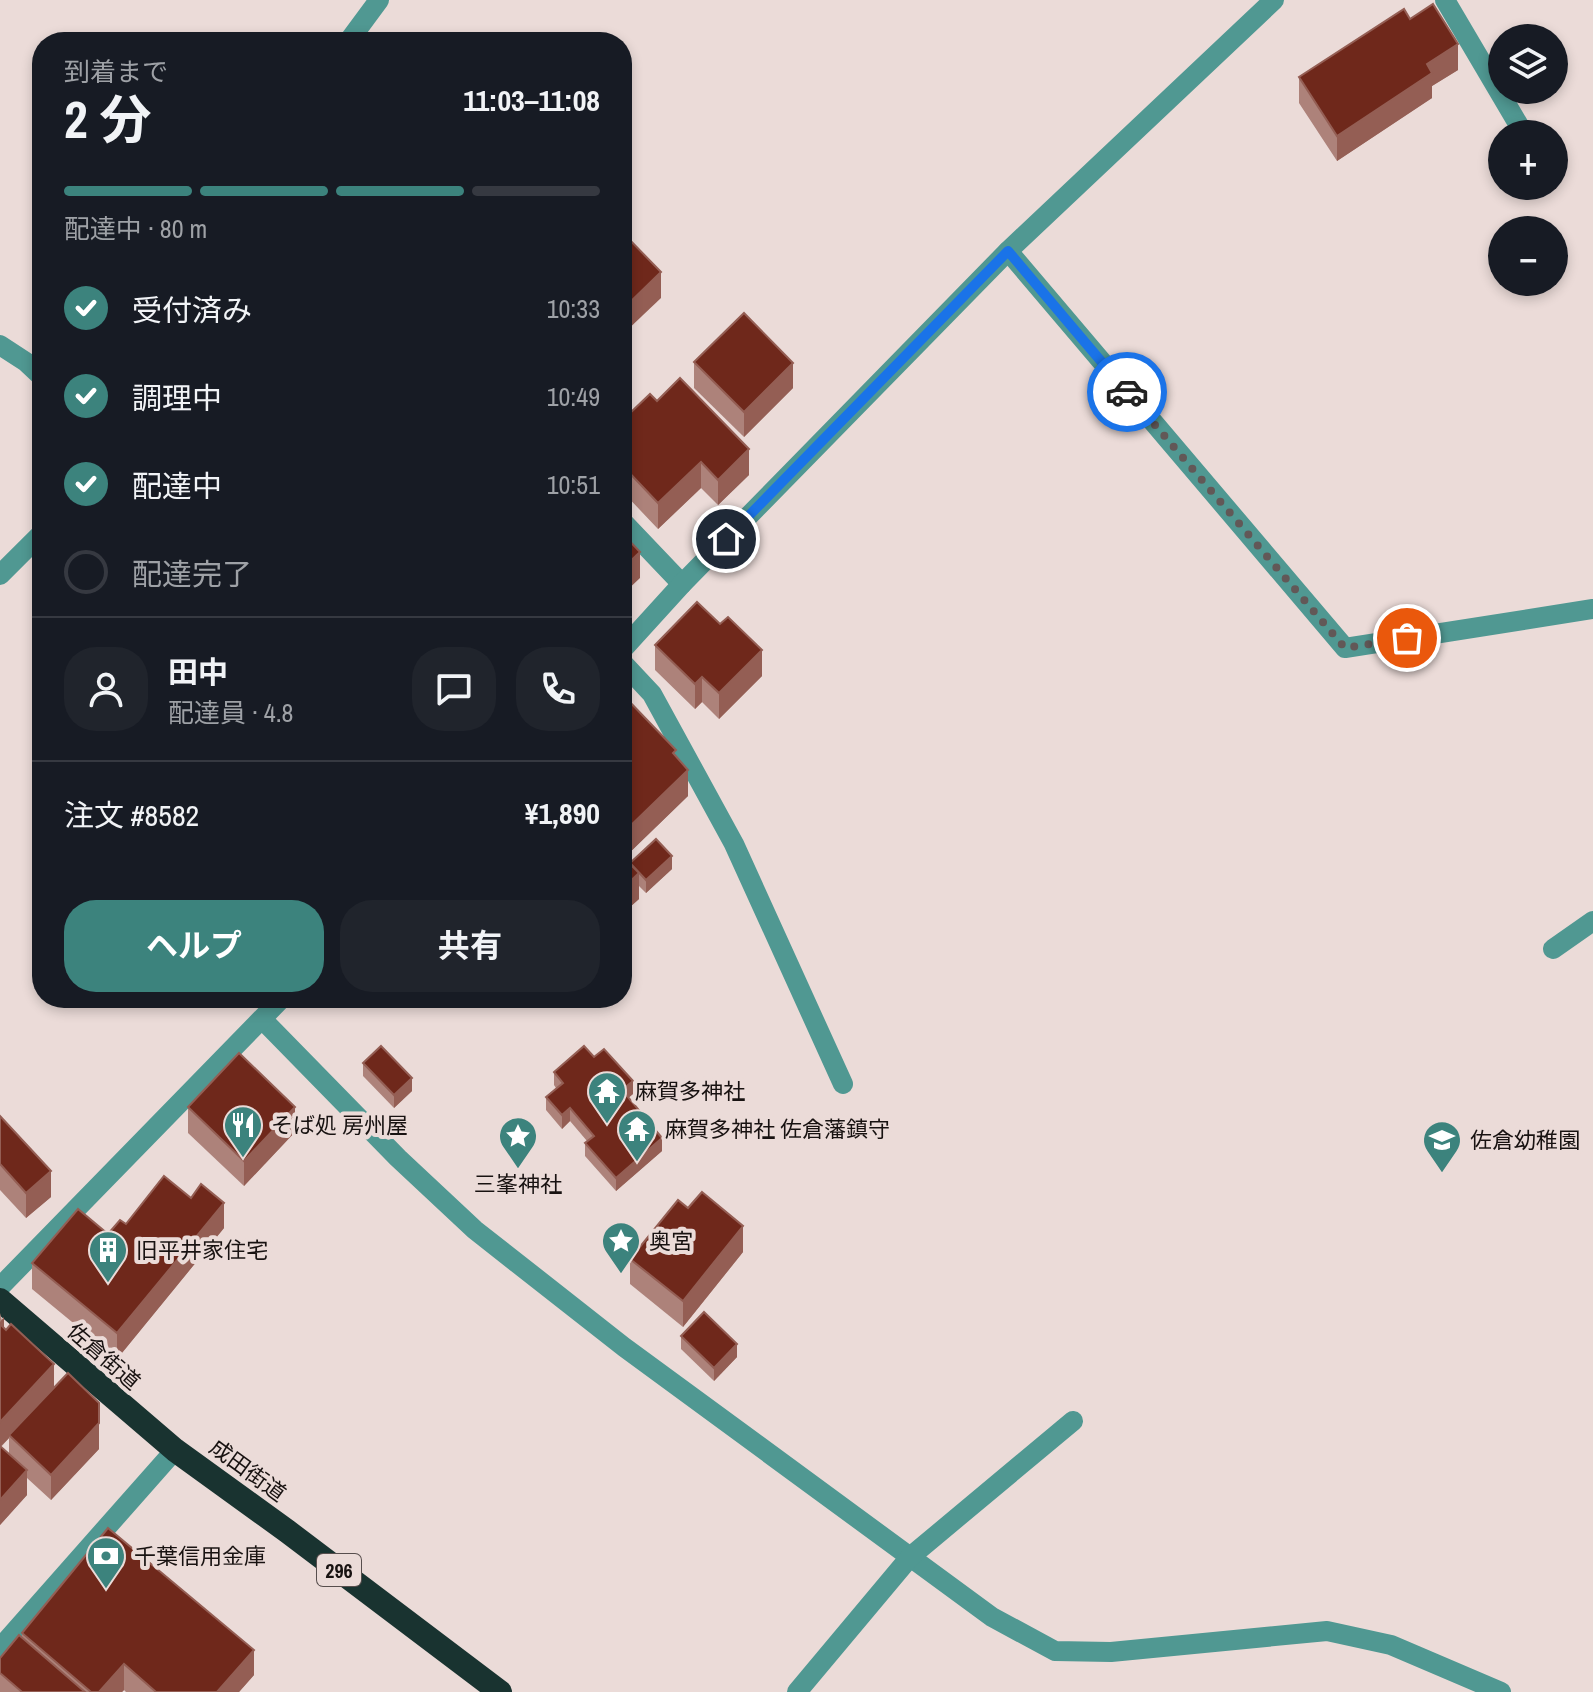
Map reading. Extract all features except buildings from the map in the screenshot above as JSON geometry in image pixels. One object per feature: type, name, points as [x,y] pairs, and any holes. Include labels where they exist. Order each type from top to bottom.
[{"type":"highway","name":"佐倉街道","points":[[0,1300],[175,1450]]},
{"type":"highway","name":"成田街道","points":[[175,1450],[500,1692]]},
{"type":"street","points":[[355,32],[379,0]]},
{"type":"street","points":[[632,639],[1008,251],[1274,0]]},
{"type":"street","points":[[1445,0],[1516,120]]},
{"type":"street","points":[[1008,251],[1345,648],[1593,609]]},
{"type":"street","points":[[0,345],[32,368]]},
{"type":"street","points":[[632,532],[682,584]]},
{"type":"street","points":[[0,575],[32,543]]},
{"type":"street","points":[[632,673],[652,694],[734,844],[843,1084]]},
{"type":"street","points":[[1553,949],[1593,921]]},
{"type":"street","points":[[0,1287],[273,1008]]},
{"type":"street","points":[[263,1020],[398,1158],[475,1230],[624,1347],[992,1617],[1055,1651],[1111,1652],[1327,1631],[1391,1645],[1501,1692]]},
{"type":"street","points":[[797,1692],[910,1557],[1073,1421]]},
{"type":"street","name":"成田街道","points":[[0,1648],[175,1450]]},
{"type":"way so far","points":[[1127,392],[1345,648],[1407,638]]},
{"type":"place","name":"麻賀多神社","points":[[607,1125]]},
{"type":"place","name":"そば処 房州屋","points":[[243,1159]]},
{"type":"place","name":"麻賀多神社 佐倉藩鎮守","points":[[637,1163]]},
{"type":"place","name":"三峯神社","points":[[518,1170]]},
{"type":"place","name":"佐倉幼稚園","points":[[1442,1174]]},
{"type":"place","name":"奥宮","points":[[621,1275]]},
{"type":"place","name":"旧平井家住宅","points":[[108,1284]]},
{"type":"place","name":"千葉信用金庫","points":[[106,1590]]},
{"type":"route","points":[[726,539],[1008,251],[1127,392]]}]
